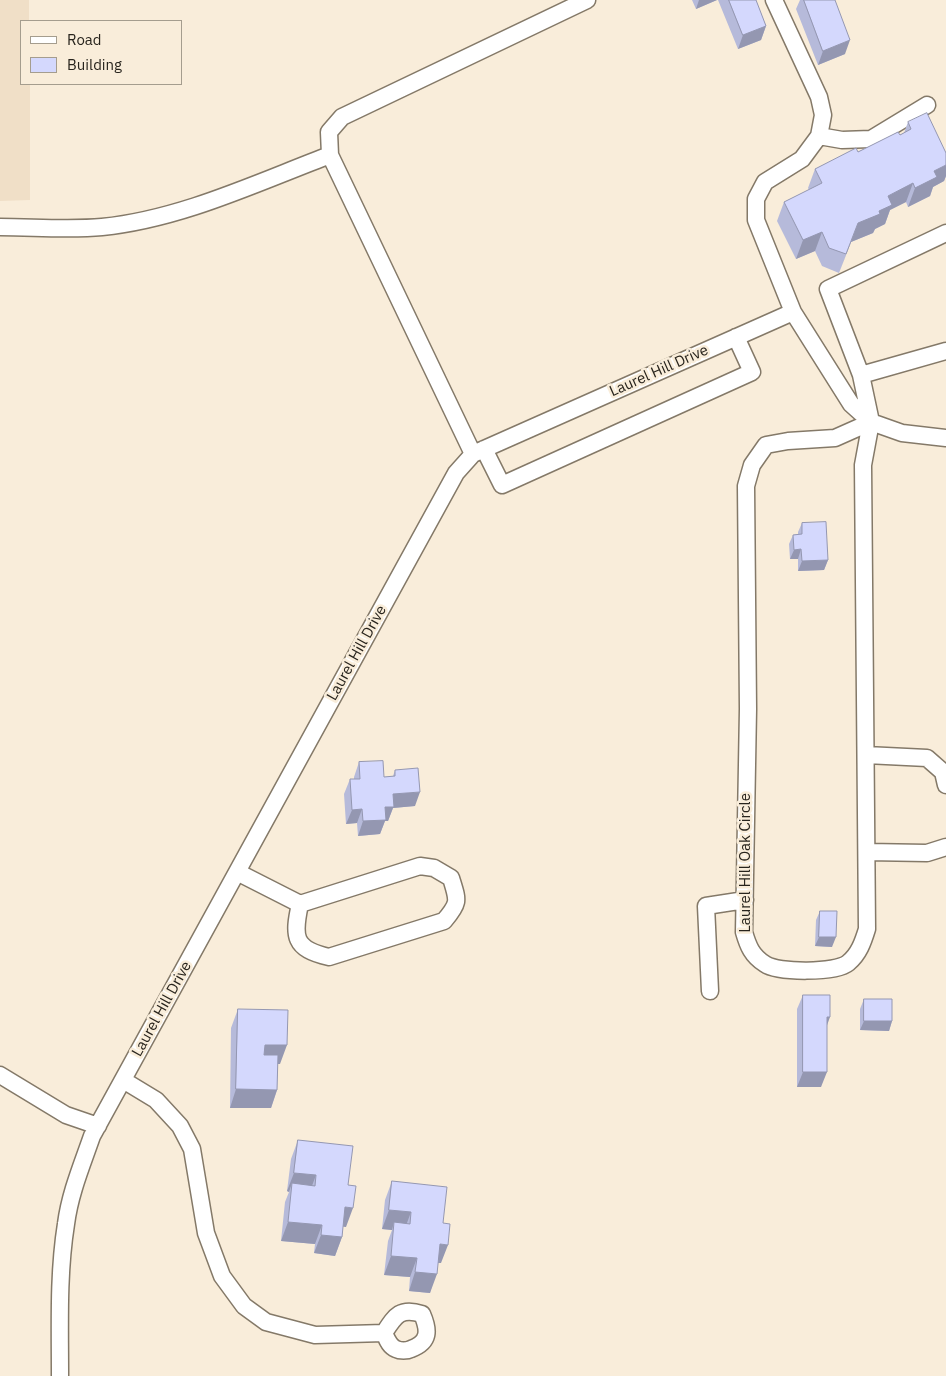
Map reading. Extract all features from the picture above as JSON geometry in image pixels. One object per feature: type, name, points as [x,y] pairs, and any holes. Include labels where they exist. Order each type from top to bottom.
[{"type":"street","points":[[587,0],[342,117],[329,132],[330,155],[479,452],[502,485],[752,372],[736,337]]},
{"type":"street","points":[[774,0],[820,97],[823,115],[820,136],[802,159],[765,182],[756,200],[756,220],[794,312],[851,404],[872,422],[902,433],[946,438]]},
{"type":"street","points":[[820,136],[842,140],[871,139],[927,105]]},
{"type":"street","points":[[0,227],[102,227],[155,218],[208,202],[330,155]]},
{"type":"street","points":[[872,422],[861,375],[828,289],[946,232]]},
{"type":"street","name":"Laurel Hill Drive","points":[[60,1376],[59,1293],[66,1223],[76,1179],[98,1126],[456,473],[479,452],[794,312]]},
{"type":"street","points":[[861,375],[946,351]]},
{"type":"street","name":"Laurel Hill Oak Circle","points":[[872,422],[863,465],[867,929],[859,950],[847,964],[824,970],[780,970],[765,964],[749,949],[744,932],[748,710],[746,486],[752,465],[766,445],[788,441],[835,438],[872,422]]},
{"type":"street","points":[[866,755],[926,758],[943,772],[946,785]]},
{"type":"street","points":[[867,852],[926,853],[946,847]]},
{"type":"street","points":[[237,872],[300,904],[420,866],[434,868],[452,878],[457,896],[456,908],[444,921],[329,957],[313,954],[302,946],[295,927],[300,904]]},
{"type":"street","points":[[710,991],[706,906],[745,900]]},
{"type":"street","points":[[0,1075],[66,1115],[98,1126]]},
{"type":"street","points":[[123,1080],[156,1100],[180,1126],[192,1149],[206,1233],[222,1276],[244,1306],[266,1322],[314,1335],[384,1334]]},
{"type":"shaded area","points":[[0,0],[29,0],[29,20],[20,20],[20,85],[30,85],[30,200],[0,201]]},
{"type":"building","points":[[729,0],[756,0],[766,26],[743,35]]},
{"type":"building","points":[[804,0],[835,0],[850,40],[823,51]]},
{"type":"building","points":[[927,113],[946,153],[946,165],[934,171],[937,177],[915,188],[913,183],[888,196],[892,205],[879,211],[880,214],[858,223],[846,254],[829,248],[822,232],[803,240],[784,202],[822,183],[815,169],[856,148],[858,152],[898,132],[900,135],[911,129],[908,122]]},
{"type":"building","points":[[826,522],[828,560],[802,561],[801,549],[794,550],[793,535],[802,534],[802,523]]},
{"type":"building","points":[[383,761],[384,777],[395,776],[395,770],[418,768],[420,792],[393,794],[394,807],[385,807],[386,820],[363,821],[362,809],[352,810],[350,779],[360,779],[359,762]]},
{"type":"building","points":[[820,911],[837,911],[836,937],[819,937]]},
{"type":"building","points":[[803,995],[830,995],[830,1017],[827,1017],[827,1072],[803,1072]]},
{"type":"building","points":[[864,999],[892,999],[892,1021],[864,1021]]},
{"type":"building","points":[[238,1009],[288,1010],[287,1045],[265,1045],[264,1055],[278,1055],[277,1090],[236,1089]]},
{"type":"building","points":[[298,1140],[353,1146],[348,1185],[356,1186],[353,1208],[345,1207],[342,1237],[321,1235],[322,1225],[288,1222],[292,1183],[315,1186],[316,1175],[294,1173]]},
{"type":"building","points":[[392,1181],[447,1187],[443,1223],[450,1224],[448,1245],[440,1244],[437,1274],[415,1272],[417,1258],[391,1256],[394,1222],[410,1224],[411,1212],[389,1210]]}]
